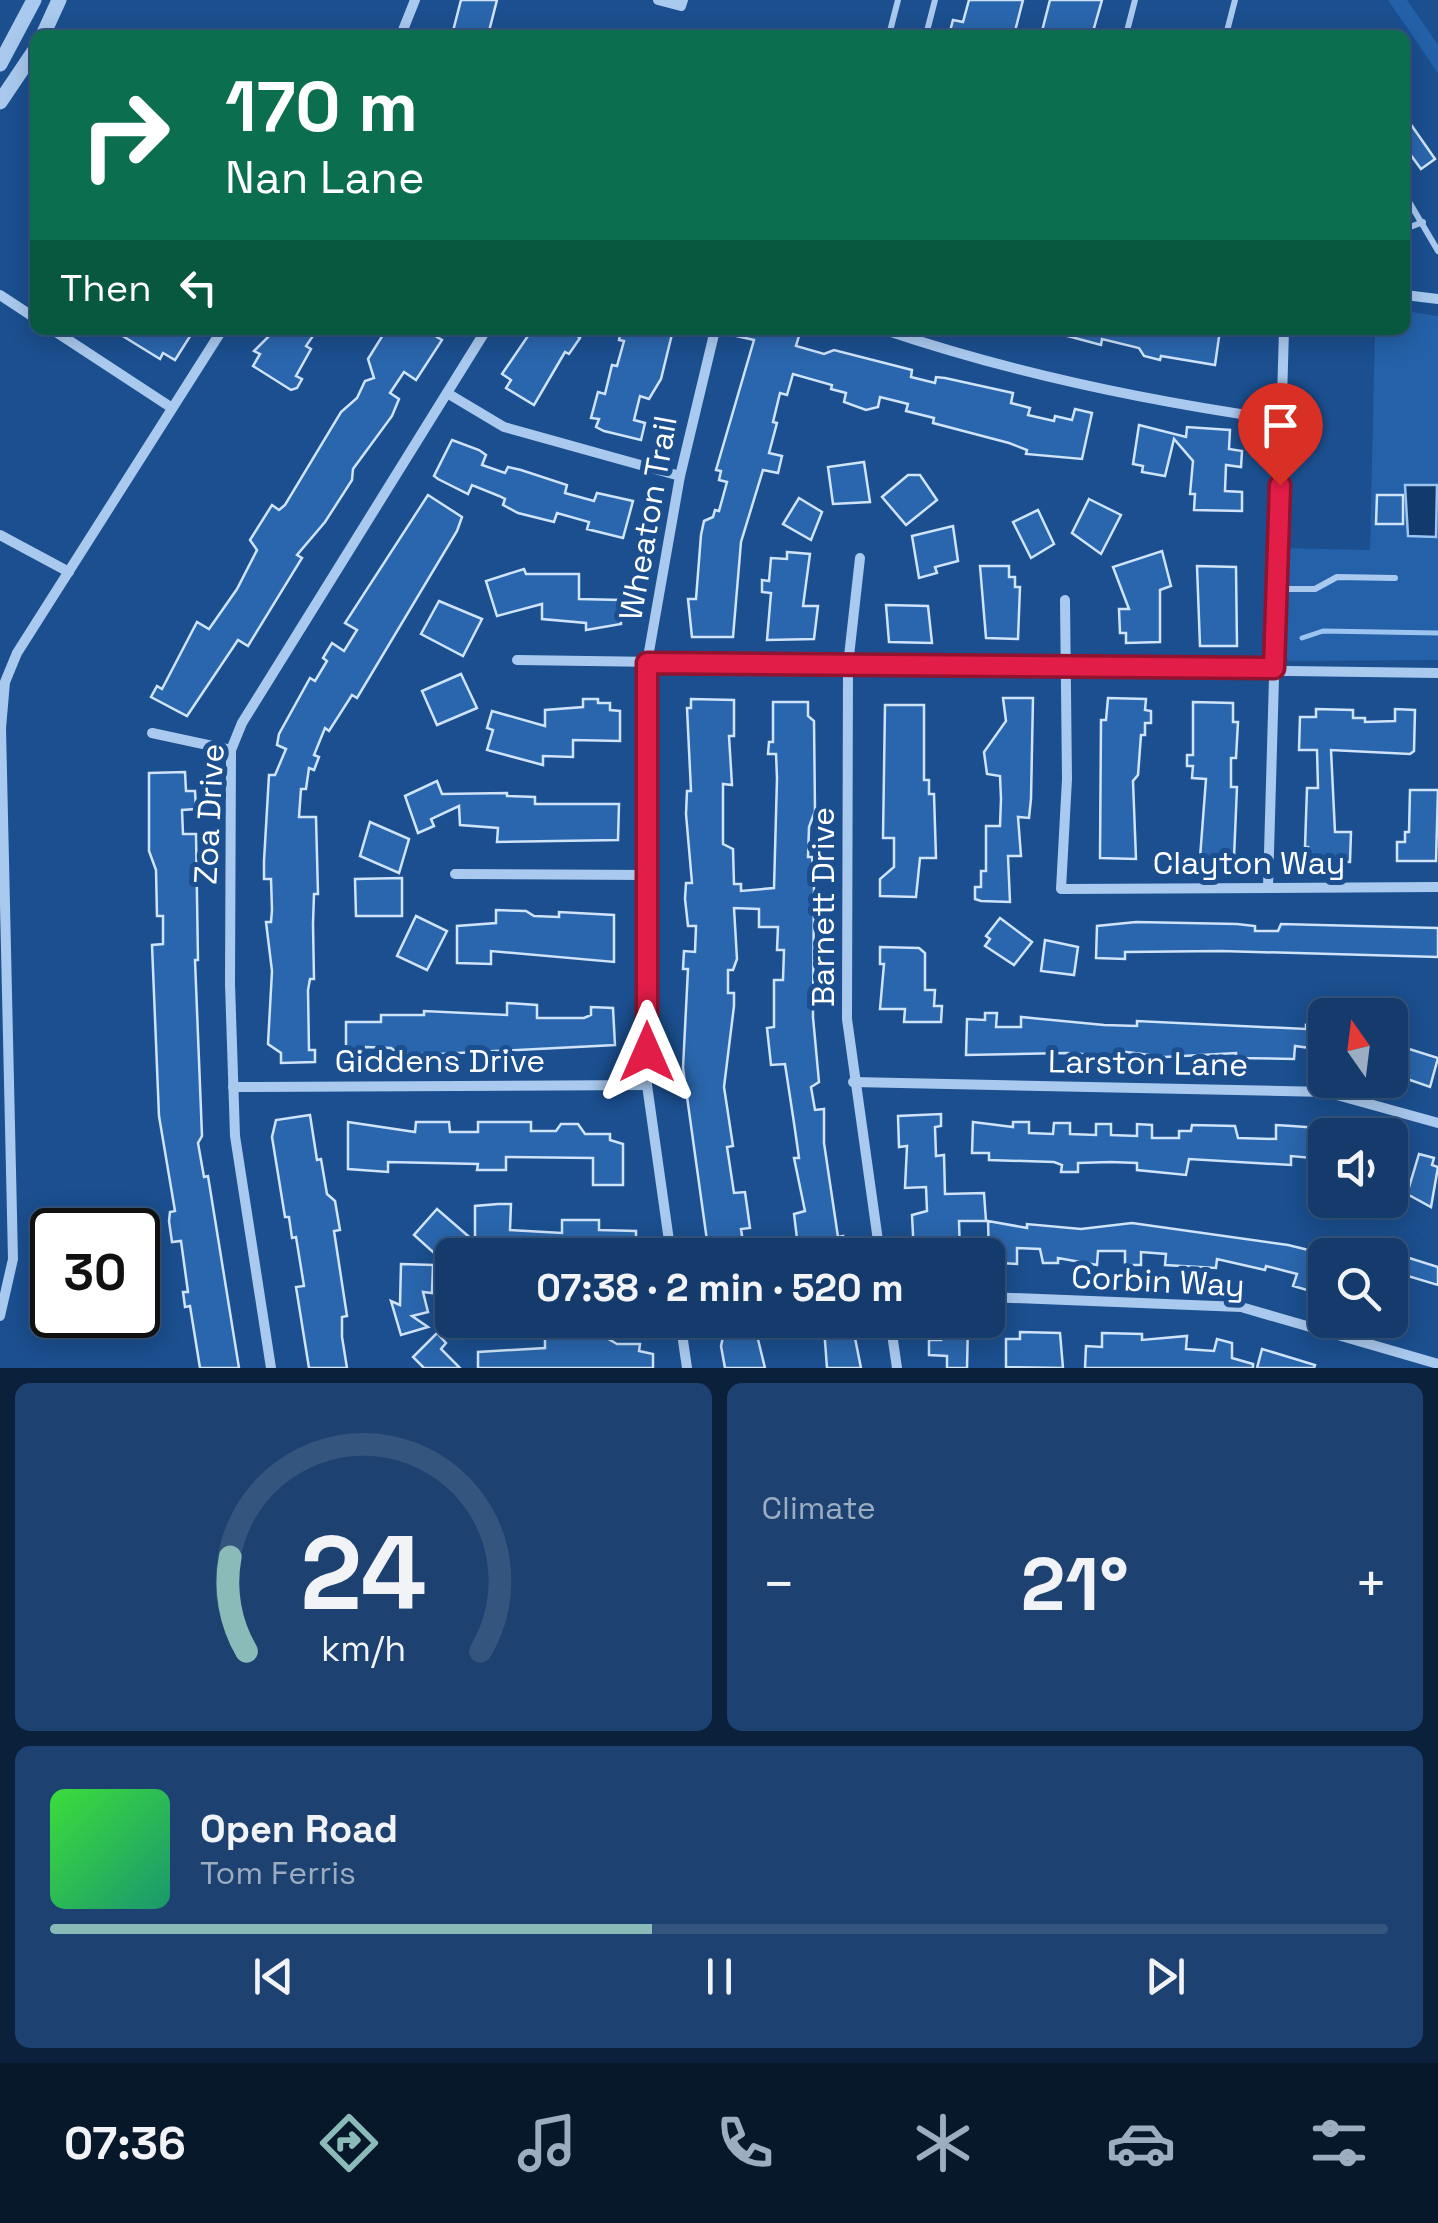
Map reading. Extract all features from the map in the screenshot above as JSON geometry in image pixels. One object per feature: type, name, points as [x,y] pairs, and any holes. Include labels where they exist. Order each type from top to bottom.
[{"type":"street","points":[[0,64],[34,0]]},
{"type":"street","points":[[44,30],[58,0]]},
{"type":"street","points":[[402,30],[414,0]]},
{"type":"street","points":[[658,0],[682,3]]},
{"type":"street","points":[[0,102],[30,57]]},
{"type":"street","points":[[0,295],[30,315]]},
{"type":"street","points":[[1410,296],[1438,300]]},
{"type":"street","points":[[61,335],[172,408]]},
{"type":"street","points":[[0,1316],[13,1258],[5,1044],[2,728],[6,682],[16,653],[219,335]]},
{"type":"street","name":"Zoa Drive","points":[[270,1368],[235,1136],[232,750],[242,723],[483,335]]},
{"type":"street","name":"Wheaton Trail","points":[[669,1238],[647,1085],[647,663],[680,476],[714,335]]},
{"type":"street","points":[[901,335],[984,363],[1082,386],[1281,420]]},
{"type":"street","points":[[1268,888],[1284,335]]},
{"type":"street","points":[[447,393],[504,427],[680,476]]},
{"type":"street","points":[[0,535],[69,572]]},
{"type":"street","name":"Barnett Drive","points":[[860,558],[848,664],[847,1019],[877,1238]]},
{"type":"street","points":[[1065,600],[1067,668]]},
{"type":"street","points":[[517,660],[1274,668],[1438,674]]},
{"type":"street","name":"Clayton Way","points":[[1067,668],[1068,780],[1061,889],[1438,887]]},
{"type":"street","points":[[152,733],[232,750]]},
{"type":"street","points":[[454,874],[647,875]]},
{"type":"street","name":"Larston Lane","points":[[853,1082],[1326,1092],[1438,1123]]},
{"type":"street","name":"Giddens Drive","points":[[234,1087],[647,1085]]},
{"type":"street","name":"Corbin Way","points":[[1005,1298],[1240,1306],[1438,1364]]},
{"type":"street","points":[[683,1338],[687,1368]]},
{"type":"street","points":[[893,1338],[897,1368]]},
{"type":"lane","points":[[890,30],[898,0]]},
{"type":"lane","points":[[927,30],[935,0]]},
{"type":"lane","points":[[1127,30],[1135,0]]},
{"type":"lane","points":[[1227,30],[1235,0]]},
{"type":"lane","points":[[1410,202],[1438,251]]},
{"type":"lane","points":[[1410,227],[1423,222]]},
{"type":"lane","points":[[1277,589],[1315,590],[1336,577],[1394,578]]},
{"type":"shaded area","points":[[1388,0],[1407,0],[1438,45],[1438,73],[1410,30]]},
{"type":"shaded area","points":[[1410,312],[1438,316],[1438,660],[1289,661],[1280,649],[1281,548],[1370,550],[1375,335],[1410,335]]},
{"type":"shaded area","points":[[1405,485],[1437,485],[1436,537],[1408,536]]},
{"type":"building","points":[[461,0],[497,0],[489,30],[453,30]]},
{"type":"building","points":[[969,0],[1023,0],[1015,30],[950,30],[953,20],[963,22]]},
{"type":"building","points":[[1050,0],[1102,0],[1093,30],[1042,30]]},
{"type":"building","points":[[1410,123],[1435,159],[1421,169],[1410,154]]},
{"type":"building","points":[[121,335],[191,335],[175,360],[163,353],[160,359]]},
{"type":"building","points":[[270,335],[314,335],[306,346],[311,349],[296,376],[302,379],[291,390],[253,366],[260,354],[254,351]]},
{"type":"building","points":[[383,335],[438,335],[442,340],[416,380],[404,372],[390,393],[399,399],[392,416],[353,469],[352,480],[325,522],[297,555],[302,558],[248,646],[238,640],[187,716],[151,697],[157,686],[162,689],[197,622],[209,629],[237,589],[257,550],[250,540],[272,505],[279,510],[285,505],[341,412],[357,398],[365,381],[374,378],[368,359]]},
{"type":"building","points":[[529,335],[580,338],[569,354],[565,352],[534,405],[506,388],[511,380],[502,374]]},
{"type":"building","points":[[620,335],[672,335],[661,379],[649,399],[640,396],[634,420],[645,423],[641,440],[604,431],[596,427],[599,419],[591,418],[598,392],[605,394],[612,365],[617,366],[624,341],[619,340]]},
{"type":"building","points":[[732,335],[795,335],[799,336],[796,346],[824,354],[834,350],[912,370],[911,377],[935,383],[936,377],[945,378],[1013,393],[1011,403],[1030,408],[1028,415],[1054,421],[1055,416],[1072,420],[1075,409],[1092,413],[1082,459],[1026,454],[1027,450],[1009,443],[933,423],[934,418],[906,411],[908,404],[880,397],[878,407],[866,410],[844,402],[846,393],[831,389],[832,385],[793,374],[787,395],[780,393],[773,422],[777,423],[769,453],[782,456],[778,473],[763,470],[741,542],[733,637],[692,637],[688,599],[696,599],[701,535],[704,521],[713,517],[715,510],[719,511],[727,482],[719,480],[721,471],[716,470],[754,340]]},
{"type":"building","points":[[1064,335],[1219,335],[1215,365],[1161,356],[1160,360],[1144,356],[1139,348],[1102,339],[1101,345]]},
{"type":"building","points":[[1139,425],[1186,437],[1187,427],[1230,430],[1229,449],[1242,451],[1241,467],[1226,465],[1225,491],[1242,492],[1242,511],[1194,510],[1195,494],[1190,494],[1193,461],[1174,439],[1165,476],[1142,472],[1143,466],[1133,464]]},
{"type":"building","points":[[452,440],[479,450],[486,455],[482,465],[505,473],[508,467],[521,470],[567,485],[565,493],[594,501],[597,493],[633,501],[623,538],[587,529],[589,522],[557,513],[554,522],[518,513],[503,505],[505,499],[499,496],[472,485],[468,494],[438,479],[434,476]]},
{"type":"building","points":[[864,462],[870,502],[833,504],[828,467]]},
{"type":"building","points":[[908,475],[920,475],[937,500],[906,525],[882,497]]},
{"type":"building","points":[[428,495],[462,517],[457,531],[357,698],[352,695],[329,731],[325,728],[314,755],[319,757],[314,770],[309,768],[306,789],[301,789],[299,817],[316,817],[318,894],[314,894],[314,979],[310,979],[308,990],[309,1050],[315,1050],[315,1062],[281,1063],[281,1053],[268,1044],[272,971],[266,922],[271,922],[272,910],[271,879],[264,879],[269,775],[275,775],[286,749],[277,745],[279,734],[310,678],[315,681],[327,661],[323,658],[332,643],[344,651],[357,630],[345,623]]},
{"type":"building","points":[[1377,495],[1403,495],[1403,524],[1376,524]]},
{"type":"building","points":[[799,498],[822,512],[811,540],[783,524]]},
{"type":"building","points":[[1089,499],[1121,515],[1101,554],[1072,533]]},
{"type":"building","points":[[1038,510],[1054,544],[1031,558],[1013,522]]},
{"type":"building","points":[[953,526],[958,561],[935,567],[937,573],[919,578],[912,536]]},
{"type":"building","points":[[1162,551],[1171,586],[1160,590],[1160,642],[1126,643],[1126,633],[1120,633],[1119,609],[1129,609],[1113,567]]},
{"type":"building","points":[[787,552],[810,554],[803,606],[818,606],[814,639],[767,640],[771,593],[762,592],[762,580],[769,581],[771,558],[787,559]]},
{"type":"building","points":[[980,566],[1009,566],[1009,577],[1015,577],[1015,587],[1020,587],[1018,639],[986,638]]},
{"type":"building","points":[[1197,566],[1236,567],[1237,646],[1200,646]]},
{"type":"building","points":[[524,569],[526,574],[579,574],[579,599],[621,600],[621,624],[586,630],[586,623],[542,619],[542,604],[497,616],[486,581]]},
{"type":"building","points":[[439,601],[482,619],[463,656],[421,634]]},
{"type":"building","points":[[886,605],[928,606],[932,643],[889,642]]},
{"type":"building","points":[[461,674],[477,708],[437,725],[422,691]]},
{"type":"building","points":[[1003,698],[1033,698],[1029,818],[1018,817],[1021,856],[1008,856],[1010,902],[981,901],[975,899],[975,887],[981,887],[981,871],[986,871],[986,826],[1000,826],[1001,799],[1000,776],[987,774],[984,752],[1006,721]]},
{"type":"building","points":[[1108,698],[1146,699],[1145,710],[1151,711],[1151,723],[1145,723],[1145,735],[1141,735],[1138,775],[1133,781],[1136,859],[1100,858],[1101,720],[1106,720]]},
{"type":"building","points":[[583,699],[598,699],[598,703],[610,703],[610,710],[620,711],[620,741],[573,740],[573,757],[543,756],[543,765],[487,750],[493,730],[487,728],[492,711],[545,726],[545,710],[583,707]]},
{"type":"building","points":[[691,699],[734,700],[734,736],[729,736],[732,785],[723,784],[723,844],[733,849],[734,884],[741,884],[741,891],[774,888],[776,754],[768,754],[769,742],[773,742],[773,702],[808,702],[808,716],[814,721],[815,811],[809,827],[808,857],[812,857],[814,884],[813,1017],[819,1082],[811,1087],[815,1110],[824,1109],[824,1143],[838,1237],[843,1238],[797,1238],[794,1214],[805,1211],[794,1158],[799,1158],[785,1064],[771,1065],[767,1028],[774,1027],[774,980],[783,980],[784,950],[777,950],[778,927],[759,927],[759,909],[734,908],[737,959],[733,970],[728,970],[728,993],[734,993],[734,1006],[724,1087],[733,1146],[727,1147],[734,1193],[745,1192],[750,1228],[741,1229],[742,1238],[707,1238],[683,1068],[688,969],[683,969],[684,951],[695,952],[696,926],[688,926],[685,899],[686,883],[692,883],[686,814],[687,791],[691,791],[687,708],[691,708]]},
{"type":"building","points":[[1193,702],[1233,703],[1233,722],[1238,722],[1236,758],[1231,758],[1231,787],[1237,787],[1234,858],[1200,858],[1206,779],[1192,778],[1193,766],[1187,766],[1187,755],[1193,755]]},
{"type":"building","points":[[885,705],[924,705],[924,780],[929,780],[929,794],[934,794],[936,858],[920,858],[916,897],[880,896],[880,879],[894,867],[894,838],[883,838]]},
{"type":"building","points":[[1316,709],[1353,710],[1353,718],[1365,718],[1365,722],[1395,721],[1395,709],[1415,710],[1414,751],[1410,754],[1331,750],[1335,832],[1351,832],[1350,862],[1308,861],[1307,788],[1318,788],[1317,750],[1299,750],[1300,717],[1316,717]]},
{"type":"building","points":[[185,772],[186,791],[195,791],[196,809],[182,810],[183,834],[196,834],[195,960],[202,1136],[198,1143],[204,1177],[208,1176],[239,1368],[200,1368],[190,1306],[185,1307],[183,1292],[188,1292],[181,1241],[172,1242],[169,1221],[170,1212],[175,1211],[159,1116],[152,945],[163,944],[163,916],[157,916],[156,870],[149,851],[149,773]]},
{"type":"building","points":[[437,781],[442,794],[507,793],[535,797],[535,804],[619,804],[618,840],[497,842],[498,828],[460,825],[459,806],[431,819],[434,826],[418,833],[405,796]]},
{"type":"building","points":[[1410,790],[1438,790],[1436,861],[1397,861],[1397,842],[1405,842],[1405,832],[1409,832]]},
{"type":"building","points":[[370,822],[409,839],[399,873],[360,856]]},
{"type":"building","points":[[402,878],[402,916],[356,916],[355,879]]},
{"type":"building","points":[[496,910],[526,911],[534,916],[559,917],[559,912],[614,915],[614,962],[491,951],[491,964],[457,963],[457,926],[496,923]]},
{"type":"building","points":[[416,916],[447,931],[427,970],[397,956]]},
{"type":"building","points":[[1000,918],[1032,942],[1014,965],[985,946],[990,939],[986,936]]},
{"type":"building","points":[[1136,922],[1237,924],[1255,926],[1255,931],[1278,931],[1281,924],[1438,928],[1438,957],[1221,951],[1125,952],[1125,959],[1096,958],[1097,926]]},
{"type":"building","points":[[1045,940],[1078,947],[1074,975],[1041,971]]},
{"type":"building","points":[[880,947],[919,948],[925,953],[925,990],[935,990],[934,1006],[942,1006],[941,1022],[904,1022],[905,1009],[880,1009],[884,964],[880,964]]},
{"type":"building","points":[[507,1003],[537,1005],[537,1018],[584,1018],[591,1015],[591,1007],[613,1008],[615,1045],[439,1054],[399,1054],[391,1048],[366,1047],[361,1054],[346,1054],[346,1022],[381,1022],[381,1015],[424,1015],[424,1011],[507,1015]]},
{"type":"building","points":[[985,1013],[997,1013],[996,1027],[1021,1027],[1021,1017],[1137,1026],[1137,1021],[1306,1029],[1306,1025],[1308,1048],[1295,1046],[1294,1059],[1236,1058],[1236,1053],[1165,1057],[1126,1052],[1126,1057],[1067,1053],[966,1055],[967,1019],[985,1020]]},
{"type":"building","points":[[1408,1049],[1438,1058],[1430,1087],[1408,1079]]},
{"type":"building","points":[[941,1114],[941,1126],[935,1127],[936,1156],[944,1155],[945,1194],[984,1193],[986,1221],[959,1221],[960,1238],[913,1238],[912,1215],[927,1211],[926,1187],[905,1188],[907,1146],[899,1147],[898,1116]]},
{"type":"building","points":[[310,1115],[317,1160],[321,1159],[327,1194],[335,1201],[340,1230],[334,1231],[347,1316],[342,1317],[342,1337],[347,1368],[309,1368],[296,1287],[304,1286],[296,1237],[292,1238],[289,1217],[285,1217],[272,1137],[276,1120]]},
{"type":"building","points":[[348,1122],[415,1132],[416,1122],[449,1122],[450,1132],[478,1132],[478,1122],[531,1122],[531,1131],[556,1131],[561,1124],[578,1124],[585,1134],[610,1134],[610,1140],[623,1144],[623,1185],[593,1185],[593,1158],[506,1157],[506,1170],[477,1170],[478,1164],[388,1162],[388,1172],[348,1169]]},
{"type":"building","points":[[973,1122],[1013,1127],[1013,1122],[1029,1122],[1029,1133],[1053,1134],[1054,1123],[1070,1123],[1070,1134],[1096,1135],[1096,1124],[1111,1124],[1111,1135],[1137,1136],[1137,1124],[1152,1125],[1152,1138],[1179,1138],[1179,1131],[1191,1131],[1192,1125],[1235,1126],[1238,1138],[1276,1139],[1276,1125],[1308,1127],[1308,1158],[1291,1156],[1291,1165],[1189,1159],[1186,1175],[1137,1170],[1137,1163],[1111,1162],[1078,1163],[1078,1172],[1061,1172],[1062,1165],[1054,1162],[989,1160],[989,1153],[972,1153]]},
{"type":"building","points":[[1419,1154],[1434,1158],[1432,1165],[1438,1167],[1431,1207],[1408,1195]]},
{"type":"building","points":[[511,1204],[510,1230],[562,1233],[562,1220],[599,1220],[599,1230],[636,1231],[636,1238],[475,1238],[475,1206]]},
{"type":"building","points":[[437,1209],[470,1238],[435,1238],[435,1254],[414,1235]]},
{"type":"building","points":[[988,1221],[1027,1228],[1027,1224],[1081,1229],[1132,1223],[1288,1245],[1308,1250],[1308,1287],[1307,1290],[1293,1286],[1297,1274],[1266,1266],[1265,1270],[1217,1259],[1216,1268],[1165,1265],[1166,1254],[1141,1252],[1141,1265],[1125,1265],[1125,1251],[1098,1251],[1097,1265],[1058,1258],[1058,1263],[1043,1263],[1040,1249],[1017,1248],[1017,1264],[1005,1263],[1005,1238],[988,1238]]},
{"type":"building","points":[[1408,1258],[1438,1267],[1438,1285],[1408,1276]]},
{"type":"building","points":[[401,1264],[433,1265],[432,1293],[423,1292],[428,1312],[412,1316],[428,1327],[401,1335],[391,1301],[400,1305]]},
{"type":"building","points":[[1020,1332],[1060,1333],[1063,1368],[1006,1367],[1006,1339],[1020,1339]]},
{"type":"building","points":[[1102,1333],[1142,1334],[1142,1340],[1187,1336],[1186,1349],[1214,1351],[1217,1339],[1232,1343],[1232,1358],[1253,1364],[1253,1368],[1085,1368],[1086,1346],[1102,1347]]},
{"type":"building","points":[[435,1335],[446,1343],[441,1349],[460,1368],[424,1368],[413,1357]]},
{"type":"building","points":[[545,1338],[607,1338],[617,1344],[640,1344],[639,1351],[653,1354],[653,1368],[478,1368],[478,1352],[545,1348]]},
{"type":"building","points":[[723,1338],[758,1338],[765,1368],[725,1368]]},
{"type":"building","points":[[825,1338],[855,1338],[861,1368],[827,1368]]},
{"type":"building","points":[[968,1338],[967,1368],[947,1368],[947,1356],[929,1355],[929,1340]]},
{"type":"building","points":[[1262,1349],[1315,1365],[1314,1368],[1257,1368]]},
{"type":"waterway","points":[[1302,638],[1323,631],[1438,633]]},
{"type":"route","points":[[647,1052],[647,663],[1274,668],[1280,485]]}]
